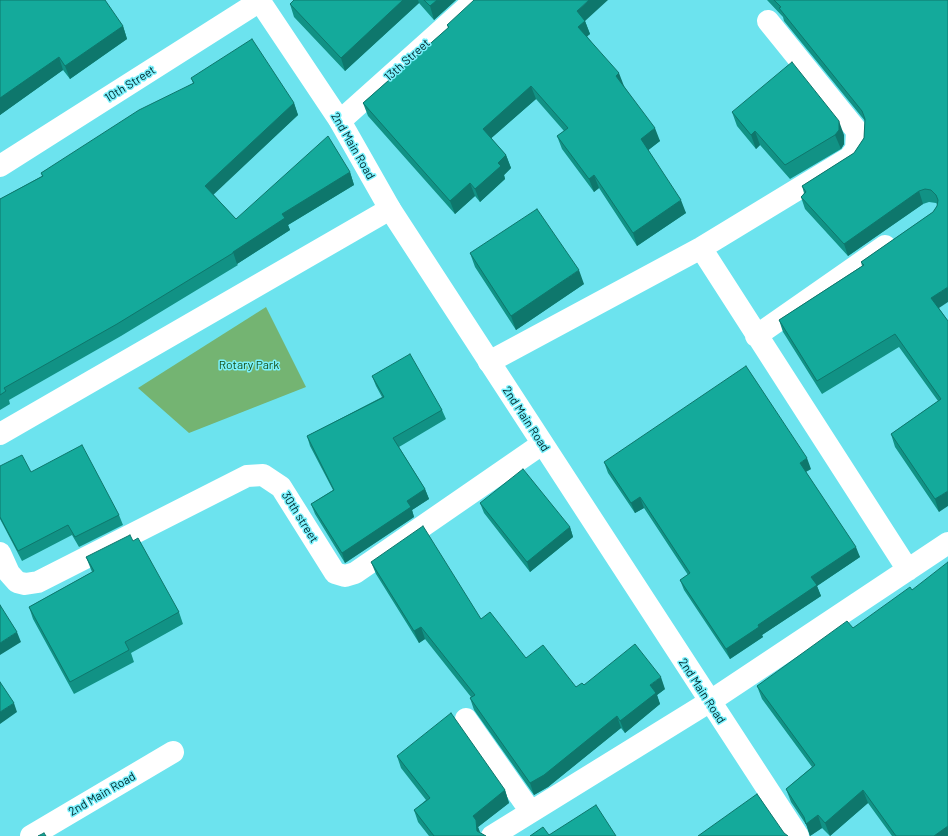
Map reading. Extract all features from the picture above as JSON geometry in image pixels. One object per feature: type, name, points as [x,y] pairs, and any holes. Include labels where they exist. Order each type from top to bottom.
[{"type":"street","name":"13th Street","points":[[340,121],[475,0]]},
{"type":"street","name":"2nd Main Road","points":[[260,1],[340,121],[390,209],[709,702],[798,836]]},
{"type":"street","name":"10th Street","points":[[0,166],[260,1]]},
{"type":"street","points":[[489,362],[701,248],[849,158],[856,149],[857,131],[768,21]]},
{"type":"street","points":[[0,434],[390,209]]},
{"type":"street","points":[[756,336],[904,232]]},
{"type":"street","points":[[701,248],[756,336],[908,570]]},
{"type":"street","name":"30th street","points":[[0,553],[9,573],[17,582],[25,584],[38,582],[246,476],[263,475],[281,487],[335,573],[345,576],[355,573],[542,444]]},
{"type":"street","points":[[492,836],[709,702],[948,543]]},
{"type":"street","points":[[466,719],[531,812]]},
{"type":"street","name":"2nd Main Road","points":[[31,836],[173,752]]},
{"type":"green space","name":"Rotary Park","points":[[266,307],[306,387],[189,433],[138,388]]},
{"type":"building","points":[[0,0],[105,0],[123,26],[65,66],[59,57],[0,98]]},
{"type":"building","points":[[294,0],[403,0],[341,58],[290,4]]},
{"type":"building","points":[[424,0],[437,0],[430,6]]},
{"type":"building","points":[[474,0],[589,0],[577,11],[585,21],[578,27],[619,73],[616,76],[655,128],[641,139],[681,200],[633,233],[594,175],[589,179],[557,136],[568,128],[531,86],[483,129],[506,155],[498,163],[501,166],[475,189],[470,183],[450,201],[363,103],[449,27],[447,25]]},
{"type":"building","points":[[774,0],[948,0],[948,287],[931,298],[948,321],[948,491],[935,499],[891,434],[941,399],[895,334],[817,381],[779,320],[864,265],[861,262],[933,212],[937,206],[938,200],[936,195],[931,190],[925,189],[919,191],[844,244],[801,197],[806,192],[802,186],[854,153],[864,138],[865,119],[862,111]]},
{"type":"building","points":[[252,39],[294,103],[205,186],[236,219],[328,136],[350,172],[282,214],[285,218],[233,253],[117,324],[4,388],[6,391],[0,395],[0,199],[43,176],[41,173],[139,110],[194,83],[191,78]]},
{"type":"building","points":[[792,62],[839,121],[839,130],[835,135],[785,165],[755,131],[751,135],[732,112]]},
{"type":"building","points":[[537,209],[579,270],[511,316],[470,253]]},
{"type":"building","points":[[410,354],[442,410],[393,438],[425,489],[407,501],[411,507],[342,553],[311,504],[334,490],[307,436],[384,397],[372,376]]},
{"type":"building","points":[[746,366],[807,458],[800,463],[856,547],[811,577],[817,585],[758,625],[759,627],[726,649],[680,580],[690,573],[640,497],[631,503],[604,462]]},
{"type":"building","points":[[82,445],[119,515],[75,537],[68,525],[18,551],[0,517],[0,466],[22,455],[31,472]]},
{"type":"building","points":[[523,469],[570,527],[527,562],[480,503]]},
{"type":"building","points":[[423,526],[481,619],[490,612],[526,658],[543,645],[576,687],[582,683],[584,685],[635,644],[661,677],[650,685],[656,693],[620,721],[617,716],[544,775],[530,783],[470,698],[475,695],[421,627],[414,631],[371,562]]},
{"type":"building","points":[[130,535],[133,541],[138,538],[179,612],[125,642],[129,650],[70,682],[29,607],[94,571],[86,557]]},
{"type":"building","points":[[948,562],[948,826],[934,836],[896,836],[863,790],[825,823],[818,815],[806,824],[804,817],[786,789],[815,765],[757,686],[847,621],[853,628],[910,587],[912,590]]},
{"type":"building","points":[[0,605],[17,632],[0,643]]},
{"type":"building","points":[[0,682],[14,703],[0,712]]},
{"type":"building","points":[[451,713],[505,790],[473,816],[476,820],[477,831],[486,836],[434,836],[414,810],[430,798],[397,756]]},
{"type":"building","points":[[757,794],[784,833],[788,836],[698,836]]},
{"type":"building","points":[[596,805],[616,836],[530,836],[543,827],[549,835]]},
{"type":"building","points":[[44,833],[46,836],[38,836]]}]
